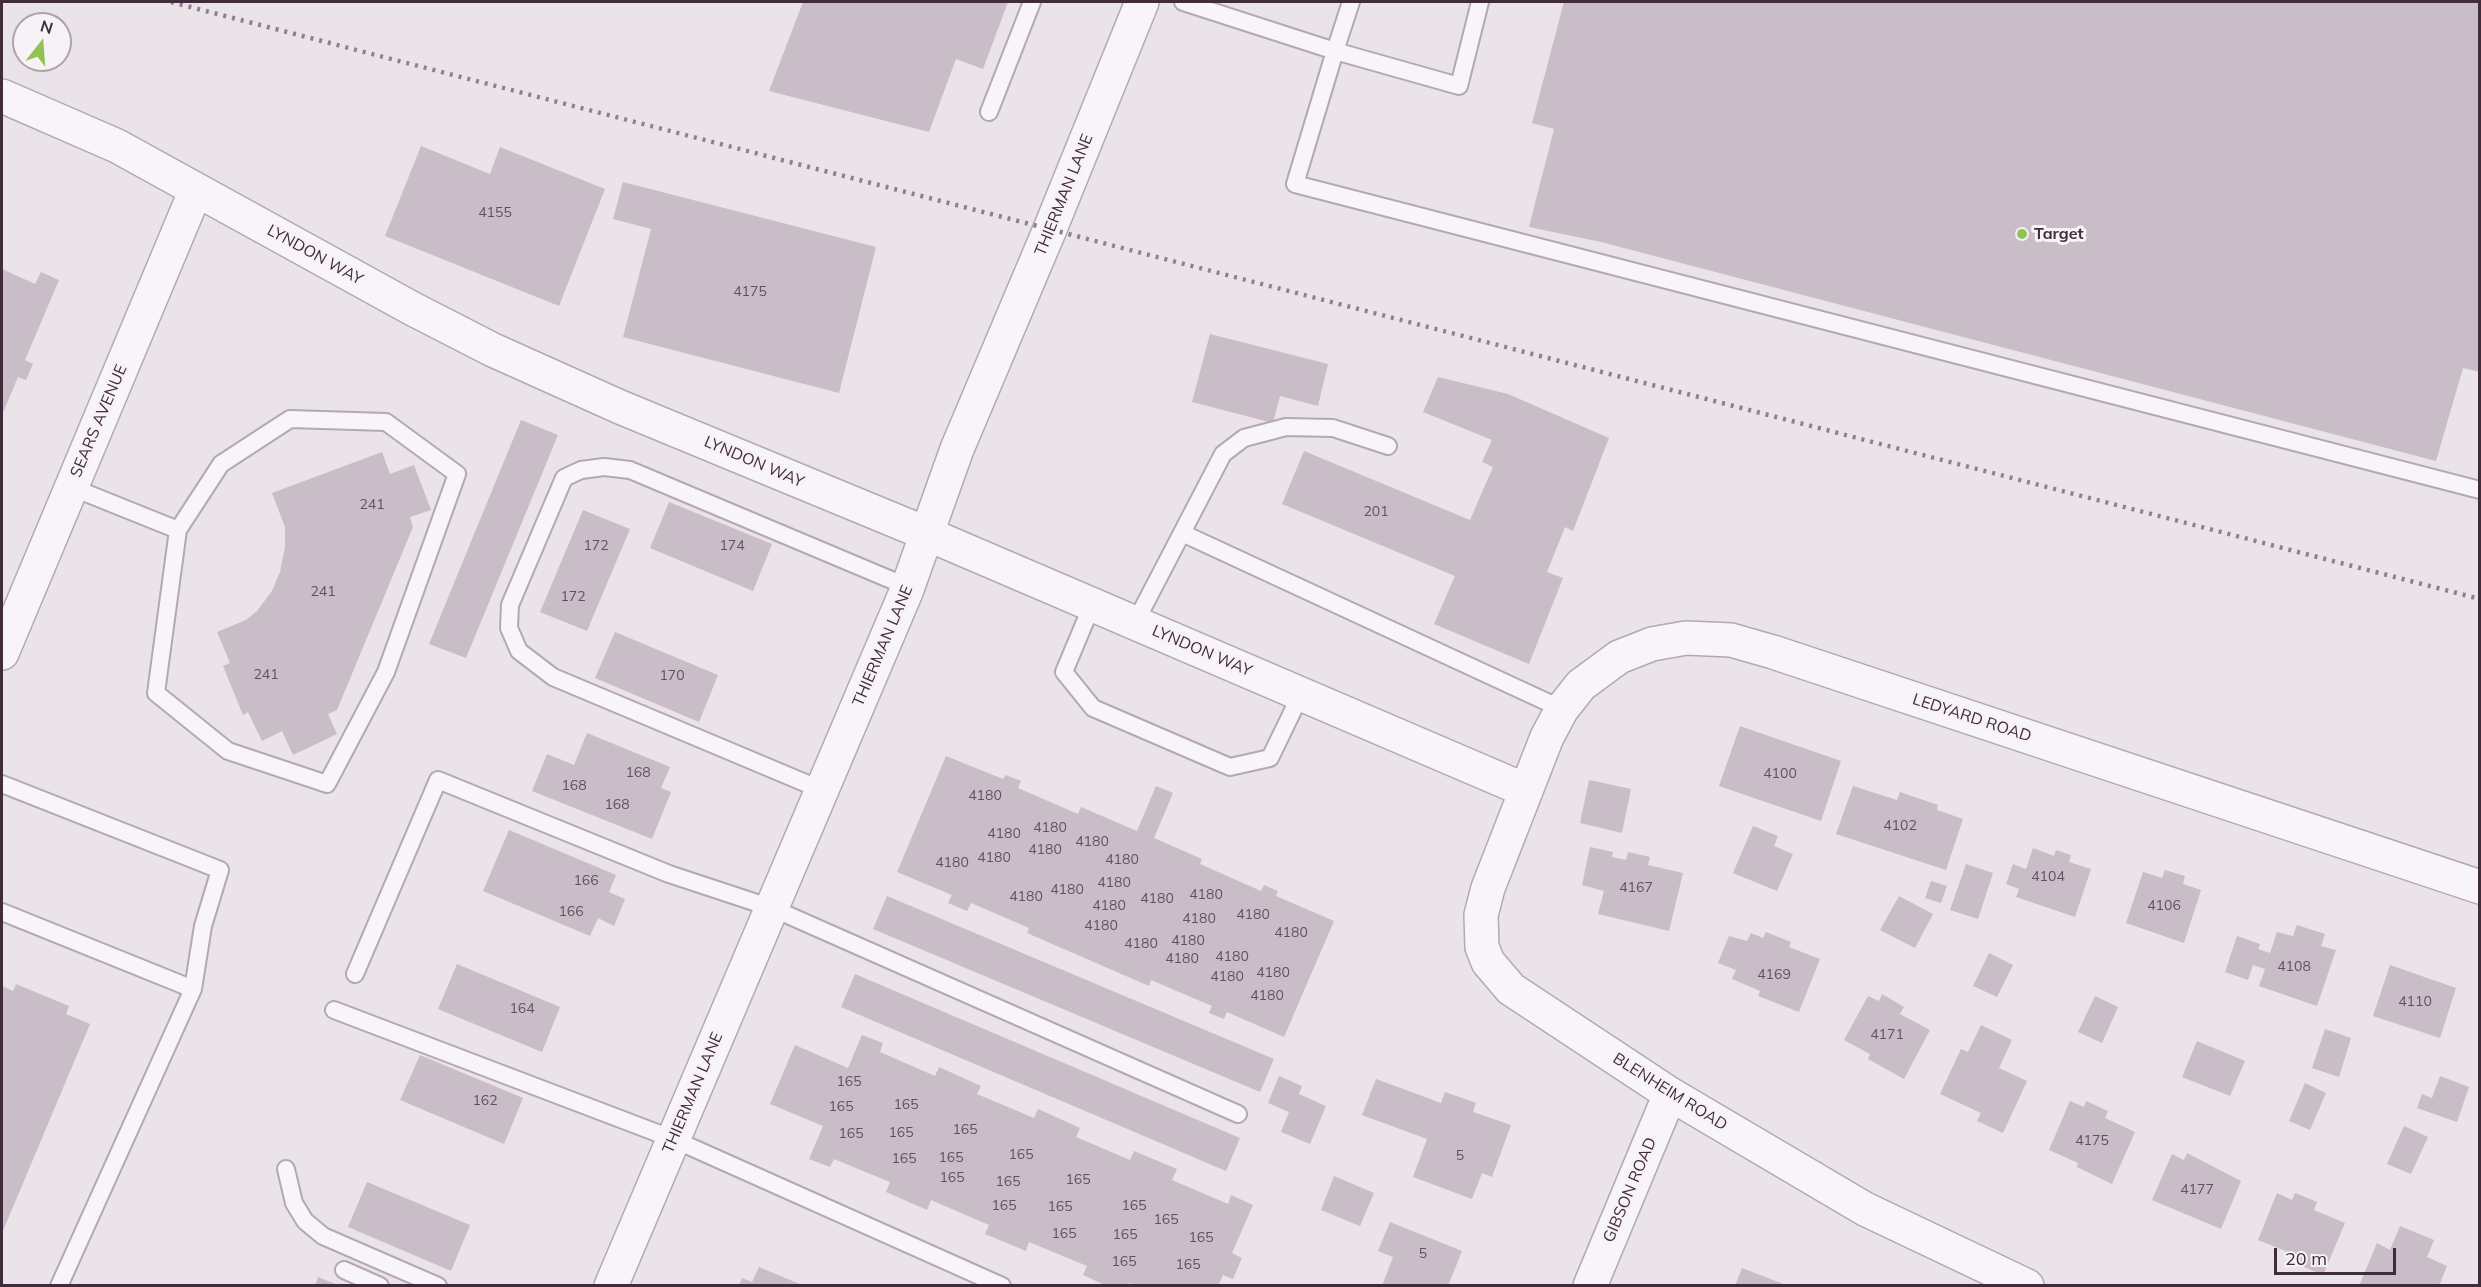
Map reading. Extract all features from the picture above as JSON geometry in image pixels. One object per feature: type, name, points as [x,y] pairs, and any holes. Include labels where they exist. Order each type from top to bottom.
[{"type":"street","name":"THIERMAN LANE","points":[[611,1286],[908,587],[925,533],[957,449],[1055,218],[1142,2]]},
{"type":"street","name":"LYNDON WAY","points":[[2,96],[117,146],[492,350],[620,407],[925,533],[1525,790]]},
{"type":"street","name":"SEARS AVENUE","points":[[2,653],[196,190]]},
{"type":"street","name":"LEDYARD ROAD","points":[[1525,790],[1546,736],[1562,709],[1581,685],[1619,657],[1652,644],[1686,638],[1731,640],[1795,659],[2480,887]]},
{"type":"street","name":"BLENHEIM ROAD","points":[[1525,790],[1488,888],[1481,915],[1482,947],[1488,962],[1511,989],[1670,1094],[1865,1209],[2027,1286]]},
{"type":"street","name":"GIBSON ROAD","points":[[1590,1286],[1670,1094]]},
{"type":"lane","points":[[989,112],[1032,2]]},
{"type":"lane","points":[[1183,2],[1335,51],[1459,86],[1480,2]]},
{"type":"lane","points":[[1351,2],[1295,184],[2480,490]]},
{"type":"lane","points":[[290,419],[386,422],[457,474],[386,672],[327,784],[228,751],[156,693],[178,530],[221,464],[290,419]]},
{"type":"lane","points":[[1135,623],[1223,454],[1245,438],[1286,427],[1334,428],[1388,446]]},
{"type":"lane","points":[[822,790],[554,677],[519,651],[509,628],[510,605],[532,552],[564,478],[580,470],[604,467],[630,470],[908,587]]},
{"type":"lane","points":[[71,487],[178,530]]},
{"type":"lane","points":[[1182,533],[1562,709]]},
{"type":"lane","points":[[1092,605],[1064,672],[1093,708],[1230,767],[1269,758],[1301,694]]},
{"type":"lane","points":[[355,975],[438,780],[669,874],[772,908],[1238,1114]]},
{"type":"lane","points":[[2,784],[220,870],[203,926],[193,989],[59,1286]]},
{"type":"lane","points":[[2,912],[193,989]]},
{"type":"lane","points":[[334,1010],[673,1138],[1002,1286]]},
{"type":"lane","points":[[286,1169],[294,1203],[305,1221],[323,1236],[438,1286]]},
{"type":"lane","points":[[344,1270],[380,1286]]},
{"type":"building","points":[[803,2],[1008,2],[983,69],[956,59],[929,132],[769,91]]},
{"type":"building","name":"Target","points":[[1564,2],[2480,2],[2480,372],[2463,368],[2436,461],[1601,242],[1529,227],[1554,129],[1532,123]]},
{"type":"building","points":[[421,146],[490,174],[500,147],[605,189],[559,306],[385,236]]},
{"type":"building","points":[[623,182],[876,247],[839,393],[623,337],[651,229],[613,219]]},
{"type":"building","points":[[2,269],[35,284],[41,272],[59,280],[25,360],[33,364],[26,380],[18,377],[2,415]]},
{"type":"building","points":[[1210,334],[1328,364],[1318,406],[1280,396],[1273,423],[1192,402]]},
{"type":"building","points":[[1438,377],[1508,394],[1609,438],[1573,531],[1565,527],[1547,572],[1563,578],[1529,664],[1434,624],[1455,576],[1282,504],[1304,451],[1470,520],[1493,467],[1482,462],[1492,440],[1423,412]]},
{"type":"building","points":[[521,420],[558,435],[466,658],[429,644]]},
{"type":"building","points":[[382,452],[390,474],[414,465],[431,510],[410,517],[413,527],[337,710],[328,714],[337,734],[293,755],[282,731],[262,741],[248,712],[243,715],[223,666],[230,663],[217,632],[246,620],[257,611],[272,591],[280,572],[285,547],[285,527],[272,493]]},
{"type":"building","points":[[669,502],[772,544],[753,591],[650,548]]},
{"type":"building","points":[[583,510],[630,529],[587,631],[540,612]]},
{"type":"building","points":[[615,632],[718,675],[699,722],[595,678]]},
{"type":"building","points":[[1740,726],[1841,761],[1821,821],[1719,786]]},
{"type":"building","points":[[587,733],[670,767],[661,788],[671,792],[652,839],[532,791],[547,754],[574,765]]},
{"type":"building","points":[[946,756],[1003,779],[1006,775],[1021,781],[1018,788],[1078,814],[1081,807],[1137,831],[1156,786],[1173,793],[1154,838],[1202,859],[1200,864],[1261,891],[1264,885],[1278,891],[1276,896],[1334,921],[1284,1037],[1227,1012],[1224,1019],[1209,1013],[1212,1006],[1151,980],[1149,986],[1027,933],[1029,928],[971,903],[967,911],[948,903],[952,895],[897,872]]},
{"type":"building","points":[[1589,780],[1631,789],[1622,833],[1580,823]]},
{"type":"building","points":[[1853,786],[1897,800],[1900,792],[1938,805],[1937,810],[1963,819],[1946,870],[1836,834]]},
{"type":"building","points":[[1753,826],[1778,836],[1774,846],[1793,854],[1777,891],[1733,873]]},
{"type":"building","points":[[509,830],[616,875],[609,892],[625,899],[614,926],[598,918],[590,936],[483,891]]},
{"type":"building","points":[[1590,847],[1613,852],[1612,857],[1626,860],[1628,852],[1650,857],[1648,865],[1683,873],[1669,931],[1598,914],[1604,891],[1582,885]]},
{"type":"building","points":[[2033,848],[2054,856],[2056,850],[2071,855],[2069,862],[2091,869],[2075,917],[2016,897],[2019,889],[2006,884],[2013,864],[2026,869]]},
{"type":"building","points":[[1966,864],[1993,873],[1978,919],[1950,910]]},
{"type":"building","points":[[2165,870],[2185,876],[2183,884],[2201,890],[2184,943],[2126,923],[2143,872],[2162,878]]},
{"type":"building","points":[[1931,881],[1947,886],[1941,903],[1925,898]]},
{"type":"building","points":[[887,896],[1274,1059],[1260,1092],[873,929]]},
{"type":"building","points":[[1899,896],[1933,914],[1915,948],[1880,930]]},
{"type":"building","points":[[2297,925],[2325,934],[2321,946],[2336,950],[2317,1006],[2259,986],[2265,969],[2253,965],[2248,980],[2225,972],[2237,936],[2260,944],[2258,949],[2270,953],[2277,932],[2293,936]]},
{"type":"building","points":[[1766,932],[1791,942],[1789,947],[1820,959],[1799,1012],[1758,996],[1760,991],[1732,979],[1736,970],[1718,963],[1729,936],[1747,941],[1751,933],[1763,938]]},
{"type":"building","points":[[1989,953],[2013,965],[1997,997],[1973,986]]},
{"type":"building","points":[[457,964],[560,1007],[542,1052],[438,1009]]},
{"type":"building","points":[[2390,965],[2456,988],[2440,1038],[2373,1016]]},
{"type":"building","points":[[855,974],[1240,1138],[1226,1171],[841,1007]]},
{"type":"building","points":[[16,984],[69,1006],[66,1014],[90,1024],[2,1233],[2,986],[13,991]]},
{"type":"building","points":[[1882,994],[1904,1007],[1900,1014],[1930,1030],[1904,1079],[1868,1059],[1870,1054],[1844,1040],[1868,996],[1879,1001]]},
{"type":"building","points":[[2095,996],[2118,1007],[2102,1043],[2078,1032]]},
{"type":"building","points":[[1981,1025],[2012,1040],[1999,1068],[2027,1081],[2003,1133],[1977,1121],[1981,1113],[1940,1094],[1961,1049],[1968,1052]]},
{"type":"building","points":[[2325,1029],[2351,1038],[2339,1077],[2312,1068]]},
{"type":"building","points":[[862,1035],[883,1043],[880,1052],[935,1076],[939,1067],[981,1086],[977,1094],[1034,1118],[1038,1109],[1080,1128],[1076,1137],[1130,1160],[1134,1151],[1177,1169],[1172,1180],[1228,1204],[1231,1195],[1253,1205],[1232,1253],[1242,1258],[1233,1279],[1223,1275],[1218,1286],[1135,1286],[1129,1283],[1128,1286],[1107,1286],[1083,1275],[1087,1266],[1029,1242],[1026,1251],[985,1234],[989,1225],[931,1200],[927,1210],[886,1192],[890,1182],[834,1159],[830,1167],[809,1159],[823,1126],[770,1104],[795,1045],[848,1068]]},
{"type":"building","points":[[2197,1041],[2245,1061],[2230,1096],[2182,1077]]},
{"type":"building","points":[[420,1055],[523,1098],[504,1144],[400,1100]]},
{"type":"building","points":[[1279,1076],[1302,1086],[1299,1094],[1326,1106],[1310,1144],[1281,1132],[1289,1112],[1268,1103]]},
{"type":"building","points":[[2440,1076],[2469,1087],[2457,1122],[2417,1108],[2422,1094],[2432,1098]]},
{"type":"building","points":[[1376,1079],[1441,1103],[1445,1092],[1476,1103],[1473,1112],[1511,1125],[1492,1177],[1482,1173],[1472,1199],[1413,1177],[1427,1139],[1362,1115]]},
{"type":"building","points":[[2305,1083],[2326,1093],[2310,1130],[2289,1121]]},
{"type":"building","points":[[2070,1101],[2084,1107],[2086,1101],[2108,1111],[2105,1118],[2135,1132],[2112,1184],[2077,1167],[2078,1163],[2049,1150]]},
{"type":"building","points":[[2404,1126],[2428,1137],[2411,1174],[2387,1164]]},
{"type":"building","points":[[2187,1153],[2241,1181],[2221,1229],[2152,1200],[2172,1154],[2184,1160]]},
{"type":"building","points":[[1334,1176],[1374,1193],[1360,1226],[1321,1210]]},
{"type":"building","points":[[367,1182],[470,1225],[451,1271],[348,1227]]},
{"type":"building","points":[[2277,1193],[2292,1200],[2295,1193],[2317,1202],[2314,1210],[2345,1223],[2323,1275],[2297,1264],[2300,1257],[2258,1240]]},
{"type":"building","points":[[1390,1222],[1462,1251],[1448,1286],[1382,1286],[1393,1257],[1378,1251]]},
{"type":"building","points":[[2400,1226],[2434,1240],[2427,1257],[2447,1266],[2439,1286],[2359,1286],[2377,1243],[2390,1250]]},
{"type":"building","points":[[759,1267],[802,1286],[739,1286],[742,1278],[752,1282]]},
{"type":"building","points":[[1742,1268],[1786,1285],[1786,1286],[1735,1286]]},
{"type":"building","points":[[318,1277],[338,1285],[338,1286],[315,1286]]},
{"type":"railway","points":[[171,2],[2480,599]]},
{"type":"place","name":"Target","points":[[2022,234]]}]
